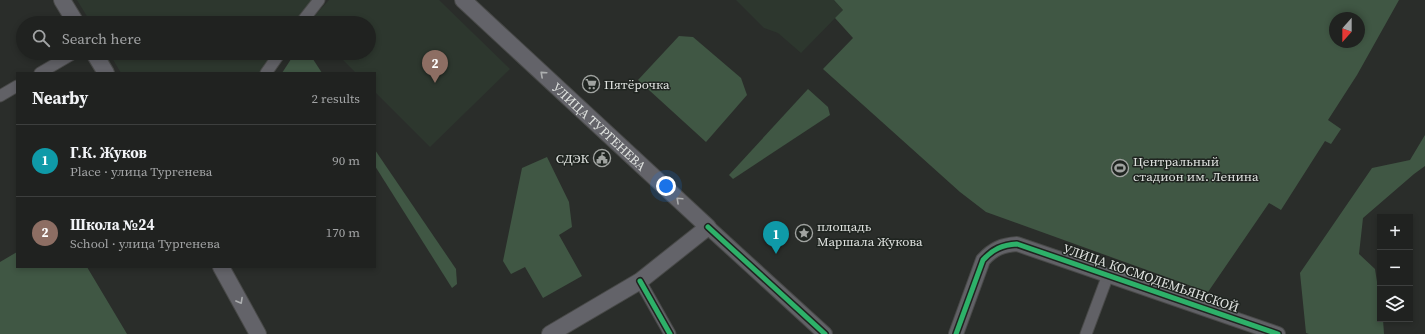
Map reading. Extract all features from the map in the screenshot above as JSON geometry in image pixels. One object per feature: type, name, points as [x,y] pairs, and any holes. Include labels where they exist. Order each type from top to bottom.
[{"type":"main road","points":[[62,0],[72,16]]},
{"type":"main road","name":"УЛИЦА ТУРГЕНЕВА","points":[[463,0],[708,226]]},
{"type":"main road","points":[[98,60],[105,72]]},
{"type":"main road","points":[[550,334],[640,281],[708,226]]},
{"type":"main road","points":[[222,268],[258,334]]},
{"type":"street","points":[[306,16],[319,0]]},
{"type":"street","points":[[42,72],[62,60]]},
{"type":"street","points":[[267,72],[275,60]]},
{"type":"street","points":[[0,96],[16,87]]},
{"type":"street","name":"УЛИЦА ТУРГЕНЕВА","points":[[708,226],[825,334]]},
{"type":"street","name":"УЛИЦА КОСМОДЕМЬЯНСКОЙ","points":[[956,334],[983,260],[991,252],[1000,247],[1017,244],[1278,334]]},
{"type":"street","points":[[1086,334],[1108,275]]},
{"type":"street","points":[[640,281],[670,334]]},
{"type":"shaded area","points":[[77,0],[314,0],[302,16],[87,16]]},
{"type":"shaded area","points":[[329,0],[439,0],[510,69],[430,147],[376,93],[376,72],[355,72],[343,60],[376,60],[376,16],[314,16]]},
{"type":"shaded area","points":[[736,0],[834,0],[843,10],[801,53],[778,33],[764,28]]},
{"type":"shaded area","points":[[113,60],[270,60],[261,72],[120,72]]},
{"type":"green space","name":"Центральный стадион им. Ленина","points":[[834,0],[1399,0],[1357,75],[1328,120],[1341,129],[1331,144],[1325,141],[1281,210],[1269,203],[1208,292],[986,212],[960,192],[823,69],[853,38],[835,18],[843,10]]},
{"type":"green space","points":[[679,36],[693,37],[741,78],[747,95],[706,142],[638,80]]},
{"type":"green space","points":[[290,60],[314,60],[321,72],[283,72]]},
{"type":"green space","points":[[808,89],[828,107],[830,115],[733,179],[729,175]]},
{"type":"green space","points":[[1425,135],[1425,166],[1363,218],[1359,254],[1375,269],[1377,282],[1377,322],[1383,322],[1384,334],[1306,333],[1300,273],[1372,168],[1410,160]]},
{"type":"green space","points":[[376,151],[456,269],[457,284],[452,288],[376,168]]},
{"type":"green space","points":[[547,157],[569,202],[572,227],[559,235],[582,276],[543,298],[525,267],[511,274],[503,261],[522,168]]},
{"type":"green space","points":[[16,253],[16,268],[88,268],[127,334],[0,334],[0,262]]},
{"type":"cycle path","points":[[708,227],[825,334]]},
{"type":"cycle path","points":[[956,334],[983,260],[998,248],[1017,244],[1278,334]]},
{"type":"cycle path","points":[[640,281],[670,334]]},
{"type":"place","name":"Школа №24","points":[[435,83]]},
{"type":"place","name":"Пятёрочка","points":[[591,84]]},
{"type":"place","name":"СДЭК","points":[[602,158]]},
{"type":"place","name":"Центральный стадион им. Ленина","points":[[1120,168]]},
{"type":"place","name":"площадь Маршала Жукова","points":[[804,233]]},
{"type":"place","name":"Г.К. Жуков","points":[[776,254]]}]
